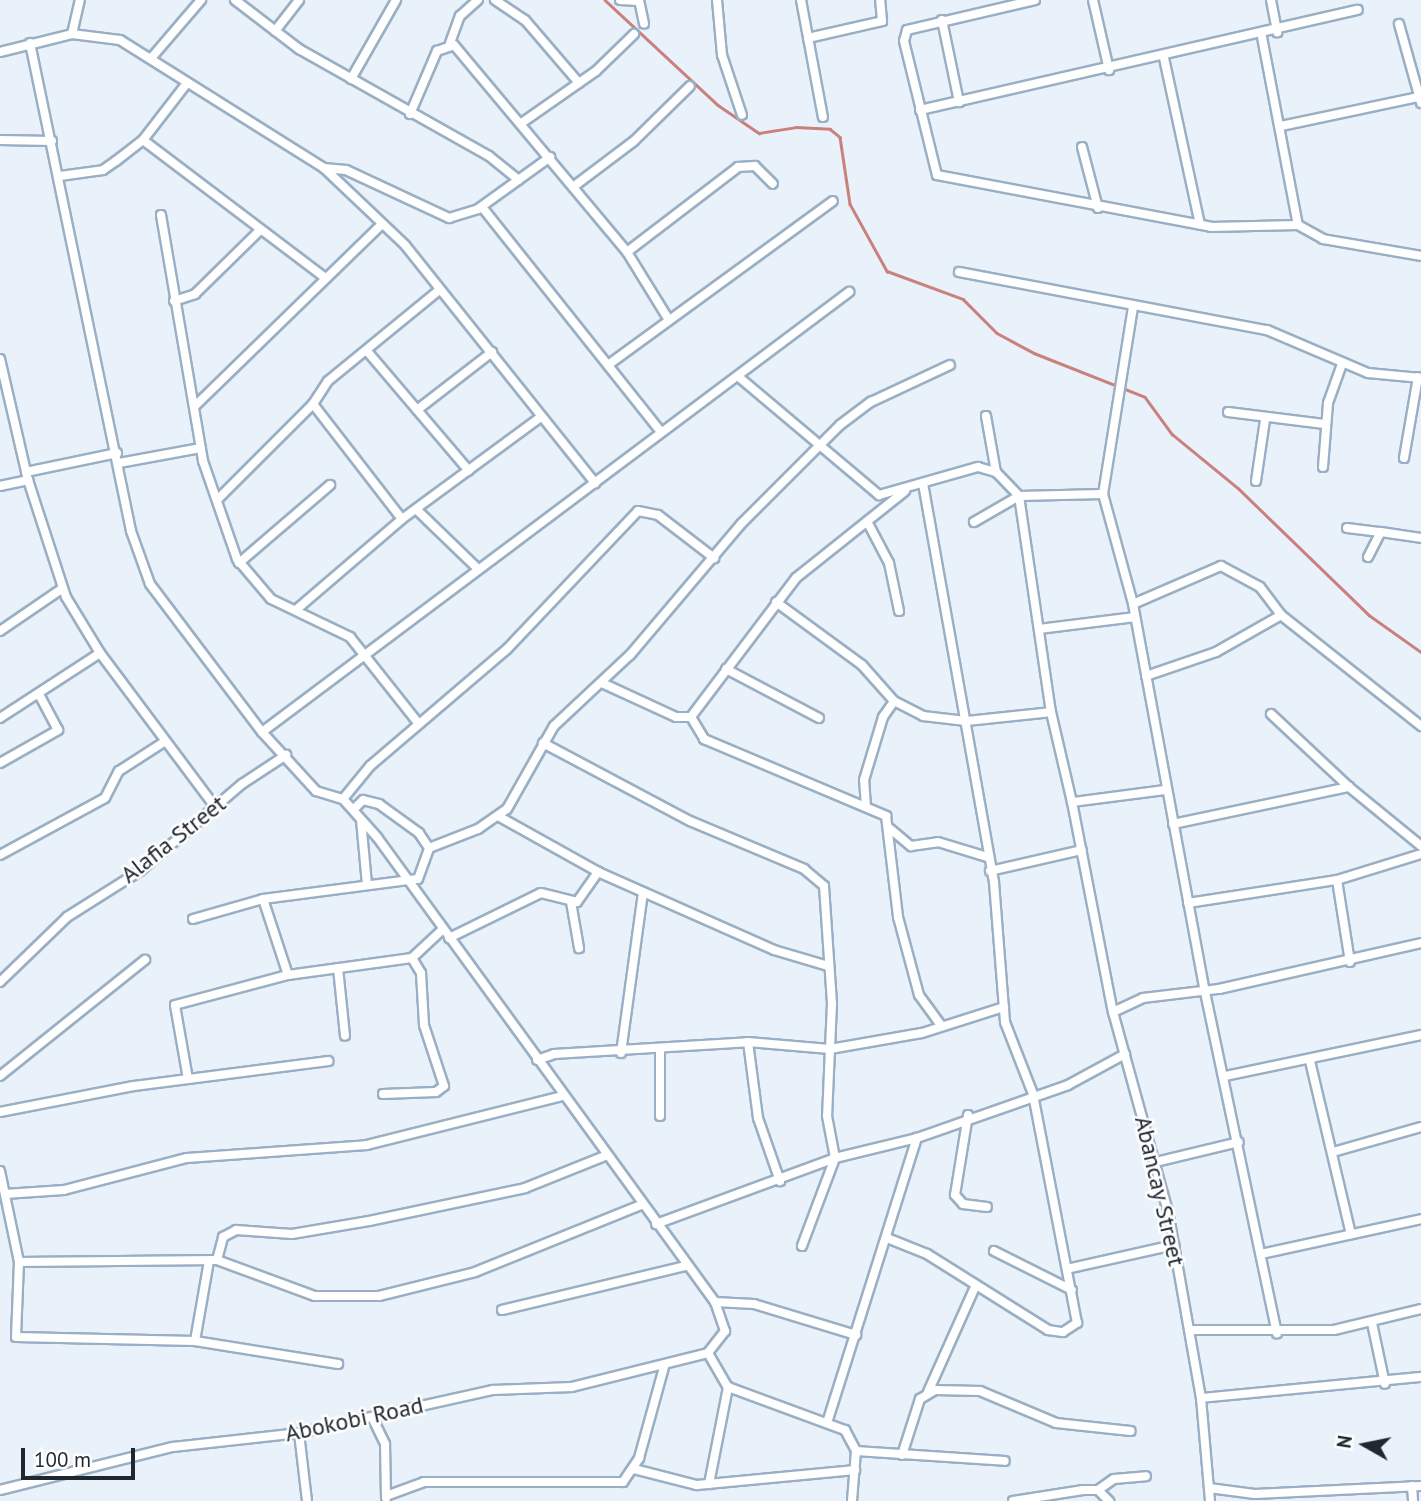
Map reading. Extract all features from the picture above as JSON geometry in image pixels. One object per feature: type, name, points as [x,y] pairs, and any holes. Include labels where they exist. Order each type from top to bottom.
[{"type":"street","points":[[72,34],[80,0]]},
{"type":"street","points":[[153,56],[201,0]]},
{"type":"street","points":[[235,0],[275,31],[410,114],[489,156],[519,180]]},
{"type":"street","points":[[275,31],[299,0]]},
{"type":"street","points":[[351,79],[396,0]]},
{"type":"street","points":[[410,114],[438,51],[450,43],[460,16],[478,0]]},
{"type":"street","points":[[495,0],[525,20],[579,83]]},
{"type":"street","points":[[620,0],[639,0],[644,23]]},
{"type":"street","points":[[717,0],[722,55],[742,115]]},
{"type":"street","points":[[801,0],[823,117]]},
{"type":"street","points":[[808,38],[882,21],[880,0]]},
{"type":"street","points":[[1035,0],[909,27],[904,36],[937,175],[1098,208],[1200,224],[1298,225],[1323,239],[1421,256]]},
{"type":"street","points":[[1093,0],[1109,70]]},
{"type":"street","points":[[1270,0],[1277,32]]},
{"type":"street","points":[[920,110],[1262,37],[1358,10]]},
{"type":"street","points":[[942,20],[959,102]]},
{"type":"street","points":[[1281,126],[1420,100],[1399,24]]},
{"type":"street","points":[[0,52],[72,34],[104,34],[153,56],[187,83],[324,168],[381,225],[439,290],[492,352],[595,483]]},
{"type":"street","points":[[523,122],[579,83],[634,34]]},
{"type":"street","points":[[1262,37],[1298,225]]},
{"type":"street","points":[[30,43],[60,176],[131,531],[150,584],[261,732],[286,755],[316,791],[344,799],[354,809],[411,884],[640,1205],[715,1303],[725,1331],[708,1353],[728,1387],[845,1430],[856,1451],[852,1501]]},
{"type":"street","points":[[450,43],[523,122],[627,252],[669,320]]},
{"type":"street","points":[[1164,58],[1200,224]]},
{"type":"street","points":[[60,176],[103,170],[143,139],[187,83]]},
{"type":"street","points":[[573,187],[634,141],[690,86]]},
{"type":"street","points":[[143,139],[258,232],[323,276]]},
{"type":"street","points":[[0,140],[52,141]]},
{"type":"street","points":[[1082,148],[1098,208]]},
{"type":"street","points":[[324,168],[346,170],[449,218],[482,207],[550,158]]},
{"type":"street","points":[[627,252],[738,167],[755,166],[773,184]]},
{"type":"street","points":[[608,365],[833,201]]},
{"type":"street","points":[[482,207],[660,431]]},
{"type":"street","points":[[161,215],[201,448],[240,564],[271,599],[297,609],[350,637],[367,655],[419,724]]},
{"type":"street","points":[[195,406],[323,276],[381,225]]},
{"type":"street","points":[[174,301],[195,294],[258,232]]},
{"type":"street","points":[[959,272],[1133,307],[1267,330],[1342,364],[1419,377],[1404,458]]},
{"type":"street","points":[[217,500],[313,404],[328,381],[439,290]]},
{"type":"street","points":[[261,732],[367,655],[660,431],[740,378],[849,292]]},
{"type":"street","points":[[1133,307],[1103,494],[1133,604],[1165,790],[1277,1333]]},
{"type":"street","points":[[367,351],[469,471]]},
{"type":"street","points":[[418,410],[492,352]]},
{"type":"street","points":[[0,359],[3,397],[63,588],[100,653],[164,742],[216,807]]},
{"type":"street","points":[[1323,467],[1324,424],[1342,364]]},
{"type":"street","points":[[429,848],[498,817],[543,743],[602,683],[713,558],[824,443],[872,402],[950,365]]},
{"type":"street","points":[[740,378],[788,423],[824,443],[878,495],[905,491],[968,468],[996,472]]},
{"type":"street","points":[[313,404],[402,519]]},
{"type":"street","points":[[1228,412],[1265,420],[1324,424]]},
{"type":"street","points":[[986,416],[996,472],[1018,496]]},
{"type":"street","points":[[297,609],[402,519],[541,417]]},
{"type":"street","points":[[1256,481],[1265,420]]},
{"type":"street","points":[[0,486],[27,476],[118,458],[201,448]]},
{"type":"street","points":[[240,564],[330,485]]},
{"type":"street","points":[[887,1238],[927,1254],[975,1287],[1057,1333],[1077,1323],[1071,1268],[1033,1094],[1004,1007],[1003,948],[986,857],[966,721],[923,485]]},
{"type":"street","points":[[691,717],[776,602],[817,558],[869,526],[905,491]]},
{"type":"street","points":[[974,522],[1018,496],[1103,494]]},
{"type":"street","name":"Abancay Street","points":[[1018,496],[1051,712],[1083,850],[1113,1012],[1156,1162],[1174,1245],[1200,1398],[1210,1501]]},
{"type":"street","points":[[417,510],[478,569]]},
{"type":"street","points":[[344,799],[419,724],[507,649],[638,511],[658,514],[713,558]]},
{"type":"street","points":[[869,526],[889,563],[900,611]]},
{"type":"street","points":[[1347,528],[1421,538]]},
{"type":"street","points":[[1368,557],[1381,532]]},
{"type":"street","points":[[1133,604],[1214,564],[1260,587],[1281,615],[1421,726]]},
{"type":"street","points":[[0,631],[63,588]]},
{"type":"street","points":[[776,602],[862,665],[894,701],[923,716],[966,721],[1051,712]]},
{"type":"street","points":[[1146,676],[1216,652],[1281,615]]},
{"type":"street","points":[[1039,629],[1135,617]]},
{"type":"street","points":[[0,718],[100,653]]},
{"type":"street","points":[[726,669],[819,718]]},
{"type":"street","points":[[602,683],[676,717],[691,717]]},
{"type":"street","points":[[0,763],[58,730],[39,695]]},
{"type":"street","points":[[866,807],[864,779],[894,701]]},
{"type":"street","points":[[1270,714],[1349,787],[1421,846]]},
{"type":"street","points":[[691,717],[704,738],[886,816],[898,917],[919,995],[940,1024]]},
{"type":"street","points":[[0,855],[105,798],[119,771],[164,742]]},
{"type":"street","points":[[543,743],[690,821],[814,875],[825,894],[830,1049],[827,1116],[835,1158],[802,1246]]},
{"type":"street","name":"Alafia Street","points":[[0,982],[60,923],[140,871],[216,807],[286,755]]},
{"type":"street","points":[[1173,824],[1349,787]]},
{"type":"street","points":[[1072,802],[1165,790]]},
{"type":"street","points":[[354,809],[363,800],[379,804],[429,848]]},
{"type":"street","points":[[498,817],[598,872],[774,950],[828,966]]},
{"type":"street","points":[[360,820],[367,885]]},
{"type":"street","points":[[888,827],[911,846],[938,842],[986,857]]},
{"type":"street","points":[[193,919],[263,899],[367,885],[411,884],[424,871],[429,848]]},
{"type":"street","points":[[990,871],[1083,850]]},
{"type":"street","points":[[1188,904],[1337,880],[1421,855]]},
{"type":"street","points":[[571,902],[598,872]]},
{"type":"street","points":[[1337,880],[1350,962]]},
{"type":"street","points":[[621,1053],[643,892]]},
{"type":"street","points":[[449,938],[541,893],[571,902]]},
{"type":"street","points":[[263,899],[288,975]]},
{"type":"street","points":[[571,902],[579,948]]},
{"type":"street","points":[[188,1079],[175,1005],[288,975],[412,958],[443,929]]},
{"type":"street","points":[[1113,1012],[1143,998],[1205,992],[1350,962],[1421,943]]},
{"type":"street","points":[[383,1094],[436,1092],[444,1086],[424,1025],[421,973],[412,958]]},
{"type":"street","points":[[0,1076],[145,960]]},
{"type":"street","points":[[338,968],[345,1036]]},
{"type":"street","points":[[537,1060],[748,1042],[830,1049],[1004,1007]]},
{"type":"street","points":[[1225,1076],[1310,1061],[1421,1035]]},
{"type":"street","points":[[748,1042],[758,1118],[780,1181]]},
{"type":"street","points":[[660,1051],[660,1116]]},
{"type":"street","points":[[656,1224],[780,1181],[835,1158],[917,1138],[968,1115],[1068,1085],[1125,1054]]},
{"type":"street","points":[[0,1112],[188,1079],[328,1061]]},
{"type":"street","points":[[1310,1061],[1351,1234]]},
{"type":"street","points":[[5,1194],[64,1190],[187,1158],[367,1145],[562,1096]]},
{"type":"street","points":[[968,1115],[955,1195],[963,1204],[987,1206]]},
{"type":"street","points":[[1333,1152],[1421,1127]]},
{"type":"street","points":[[827,1423],[917,1138]]},
{"type":"street","points":[[1156,1162],[1239,1142]]},
{"type":"street","points":[[195,1341],[213,1261],[223,1237],[236,1230],[292,1234],[369,1221],[526,1188],[605,1156]]},
{"type":"street","points":[[0,1171],[19,1262],[16,1337],[195,1341],[338,1364]]},
{"type":"street","points":[[19,1262],[213,1261],[315,1296],[386,1295],[475,1272],[640,1205]]},
{"type":"street","points":[[1261,1254],[1421,1219]]},
{"type":"street","points":[[1071,1268],[1174,1245]]},
{"type":"street","points":[[994,1251],[1072,1290]]},
{"type":"street","points":[[502,1310],[685,1266]]},
{"type":"street","points":[[902,1455],[926,1393],[975,1287]]},
{"type":"street","points":[[715,1303],[754,1304],[856,1335]]},
{"type":"street","points":[[1189,1330],[1277,1333],[1371,1323],[1421,1309]]},
{"type":"street","points":[[1371,1323],[1385,1384]]},
{"type":"street","name":"Abokobi Road","points":[[0,1490],[173,1447],[299,1433],[492,1390],[572,1387],[664,1367],[708,1353]]},
{"type":"street","points":[[372,1417],[385,1444],[386,1498],[424,1482],[618,1484],[634,1469],[664,1367]]},
{"type":"street","points":[[1200,1398],[1385,1384],[1421,1377]]},
{"type":"street","points":[[709,1484],[728,1387]]},
{"type":"street","points":[[926,1393],[980,1391],[1056,1423],[1131,1431]]},
{"type":"street","points":[[299,1433],[307,1501]]},
{"type":"street","points":[[856,1451],[1006,1461]]},
{"type":"street","points":[[634,1469],[709,1484],[855,1470]]},
{"type":"street","points":[[1013,1501],[1098,1490],[1114,1479],[1146,1476]]},
{"type":"street","points":[[1209,1488],[1289,1490],[1416,1486],[1413,1501]]},
{"type":"street","points":[[1098,1490],[1109,1501]]},
{"type":"street","points":[[1289,1490],[1292,1501]]},
{"type":"waterway","points":[[605,0],[718,105],[759,133],[796,127],[830,129],[840,137],[850,204],[887,271],[963,299],[997,333],[1034,353],[1145,397],[1172,434],[1238,488],[1369,615],[1421,652]]}]
